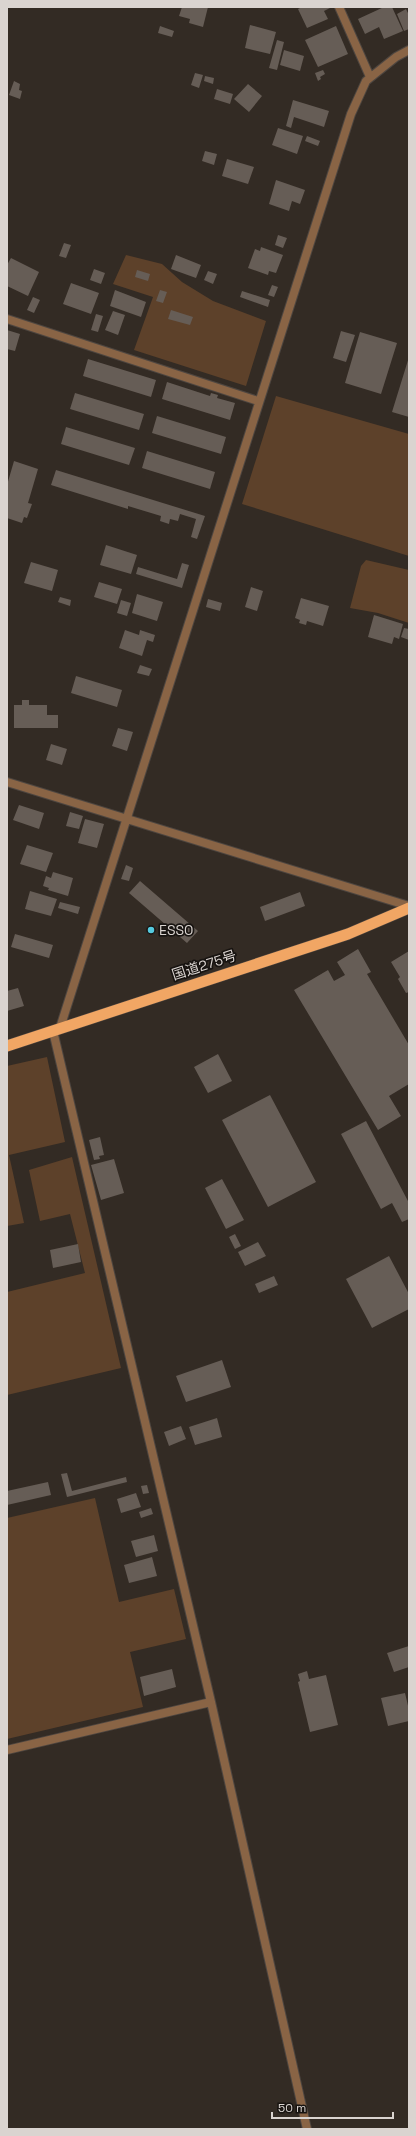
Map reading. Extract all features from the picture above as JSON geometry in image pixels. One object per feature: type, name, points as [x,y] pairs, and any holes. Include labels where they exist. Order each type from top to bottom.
[{"type":"highway","name":"国道275号","points":[[7,1046],[348,934],[409,907]]},
{"type":"street","points":[[339,7],[370,77]]},
{"type":"street","points":[[307,2129],[57,1029],[126,819],[258,401],[351,114],[366,81],[396,57],[409,50]]},
{"type":"street","points":[[7,319],[258,401]]},
{"type":"street","points":[[7,782],[409,907]]},
{"type":"street","points":[[7,1750],[211,1702]]},
{"type":"shaded area","points":[[126,255],[162,264],[182,282],[213,301],[266,321],[246,386],[134,350],[153,297],[113,284]]},
{"type":"shaded area","points":[[276,396],[409,434],[409,556],[242,504]]},
{"type":"shaded area","points":[[366,560],[409,570],[409,623],[378,613],[350,608],[361,566]]},
{"type":"shaded area","points":[[47,1057],[65,1142],[9,1155],[24,1223],[7,1226],[7,1066]]},
{"type":"shaded area","points":[[72,1157],[121,1368],[7,1395],[7,1292],[85,1273],[70,1214],[40,1221],[29,1170]]},
{"type":"shaded area","points":[[95,1498],[119,1602],[174,1589],[186,1639],[130,1652],[143,1707],[7,1739],[7,1518]]},
{"type":"building","points":[[182,7],[208,7],[203,27],[189,23],[190,19],[179,16]]},
{"type":"building","points":[[302,7],[332,7],[324,11],[328,19],[307,28],[298,9]]},
{"type":"building","points":[[384,7],[392,7],[403,31],[384,39],[379,27],[365,34],[358,19]]},
{"type":"building","points":[[406,9],[409,15],[409,29],[404,31],[397,14]]},
{"type":"building","points":[[250,25],[276,32],[270,54],[245,48]]},
{"type":"building","points":[[160,26],[174,31],[172,37],[158,33]]},
{"type":"building","points":[[336,26],[348,54],[318,67],[305,40]]},
{"type":"building","points":[[277,40],[284,42],[277,70],[269,68]]},
{"type":"building","points":[[284,50],[304,56],[300,71],[280,65]]},
{"type":"building","points":[[323,70],[325,74],[320,77],[321,79],[318,81],[315,73]]},
{"type":"building","points":[[195,73],[203,75],[199,88],[191,85]]},
{"type":"building","points":[[205,76],[214,78],[213,84],[204,81]]},
{"type":"building","points":[[14,81],[20,84],[19,90],[22,91],[20,99],[9,95]]},
{"type":"building","points":[[248,84],[262,96],[249,112],[234,99]]},
{"type":"building","points":[[217,89],[233,94],[230,104],[214,99]]},
{"type":"building","points":[[293,100],[329,111],[324,127],[294,117],[291,128],[286,126]]},
{"type":"building","points":[[278,128],[303,136],[297,154],[272,145]]},
{"type":"building","points":[[307,136],[320,141],[318,146],[305,141]]},
{"type":"building","points":[[205,151],[217,154],[214,165],[202,161]]},
{"type":"building","points":[[227,159],[254,167],[248,184],[222,176]]},
{"type":"building","points":[[276,180],[305,190],[300,204],[292,201],[289,211],[269,204]]},
{"type":"building","points":[[278,235],[287,238],[283,248],[275,245]]},
{"type":"building","points":[[64,243],[71,245],[66,258],[59,256]]},
{"type":"building","points":[[261,247],[283,255],[276,273],[269,271],[268,275],[248,268],[255,249],[260,251]]},
{"type":"building","points":[[176,255],[201,265],[196,278],[171,269]]},
{"type":"building","points":[[11,258],[39,272],[28,296],[7,286],[7,265]]},
{"type":"building","points":[[94,269],[105,273],[101,284],[90,280]]},
{"type":"building","points":[[137,270],[150,274],[148,281],[135,277]]},
{"type":"building","points":[[208,271],[217,274],[213,284],[204,280]]},
{"type":"building","points":[[71,283],[99,293],[91,314],[63,304]]},
{"type":"building","points":[[272,285],[278,287],[274,297],[268,295]]},
{"type":"building","points":[[115,290],[146,302],[141,317],[110,306]]},
{"type":"building","points":[[160,290],[167,292],[163,303],[156,301]]},
{"type":"building","points":[[242,291],[270,300],[268,307],[240,297]]},
{"type":"building","points":[[33,297],[40,300],[34,313],[27,310]]},
{"type":"building","points":[[171,310],[193,317],[190,325],[168,319]]},
{"type":"building","points":[[113,311],[125,315],[118,335],[105,330]]},
{"type":"building","points":[[96,314],[103,316],[98,332],[91,330]]},
{"type":"building","points":[[7,330],[20,334],[15,351],[7,349]]},
{"type":"building","points":[[341,331],[355,335],[346,362],[333,358]]},
{"type":"building","points":[[360,332],[397,343],[381,394],[345,383]]},
{"type":"building","points":[[409,357],[409,417],[392,412]]},
{"type":"building","points":[[88,359],[156,380],[151,397],[83,376]]},
{"type":"building","points":[[167,382],[210,396],[211,393],[218,395],[217,398],[235,403],[230,420],[162,399]]},
{"type":"building","points":[[75,393],[144,414],[139,430],[70,409]]},
{"type":"building","points":[[157,416],[226,437],[221,454],[152,433]]},
{"type":"building","points":[[66,427],[135,448],[129,465],[61,444]]},
{"type":"building","points":[[147,451],[215,472],[210,489],[142,468]]},
{"type":"building","points":[[14,461],[38,469],[28,503],[32,504],[27,518],[24,517],[22,523],[7,518],[7,485]]},
{"type":"building","points":[[56,470],[205,516],[197,539],[191,537],[196,519],[180,514],[178,521],[170,519],[169,524],[160,521],[161,516],[128,506],[128,509],[51,485]]},
{"type":"building","points":[[106,545],[137,555],[131,574],[100,565]]},
{"type":"building","points":[[31,562],[58,570],[52,591],[24,583]]},
{"type":"building","points":[[182,563],[189,565],[182,588],[136,574],[138,567],[177,579]]},
{"type":"building","points":[[99,582],[122,589],[117,604],[94,597]]},
{"type":"building","points":[[251,587],[263,591],[257,611],[245,607]]},
{"type":"building","points":[[137,594],[163,602],[157,621],[132,613]]},
{"type":"building","points":[[60,597],[71,600],[70,606],[58,602]]},
{"type":"building","points":[[301,598],[329,606],[323,626],[307,621],[306,625],[299,623],[300,620],[295,618]]},
{"type":"building","points":[[208,599],[222,603],[220,611],[206,607]]},
{"type":"building","points":[[121,600],[131,603],[127,616],[117,613]]},
{"type":"building","points":[[374,615],[403,624],[399,639],[394,637],[392,644],[368,637]]},
{"type":"building","points":[[404,628],[409,629],[409,640],[401,637]]},
{"type":"building","points":[[125,630],[139,635],[140,630],[155,635],[153,642],[147,640],[142,656],[119,648]]},
{"type":"building","points":[[140,665],[152,669],[149,676],[137,673]]},
{"type":"building","points":[[76,676],[122,690],[117,707],[71,693]]},
{"type":"building","points":[[22,700],[29,700],[29,705],[47,705],[47,715],[58,715],[58,728],[14,728],[14,705],[22,705]]},
{"type":"building","points":[[118,728],[133,732],[127,751],[112,746]]},
{"type":"building","points":[[51,744],[67,749],[62,765],[46,760]]},
{"type":"building","points":[[19,805],[44,813],[39,829],[13,820]]},
{"type":"building","points":[[70,812],[83,816],[79,829],[66,826]]},
{"type":"building","points":[[85,819],[104,824],[97,848],[78,843]]},
{"type":"building","points":[[27,845],[53,853],[46,872],[20,864]]},
{"type":"building","points":[[126,865],[133,868],[129,881],[121,879]]},
{"type":"building","points":[[53,872],[73,878],[68,896],[48,890],[49,888],[43,886],[46,876],[51,878]]},
{"type":"building","points":[[140,881],[198,931],[187,943],[129,893]]},
{"type":"building","points":[[30,891],[57,899],[51,916],[25,909]]},
{"type":"building","points":[[300,892],[305,906],[265,921],[260,907]]},
{"type":"building","points":[[60,902],[80,907],[78,914],[58,908]]},
{"type":"building","points":[[15,934],[53,945],[49,958],[11,947]]},
{"type":"building","points":[[358,949],[371,972],[367,974],[409,1045],[409,1084],[389,1096],[401,1116],[378,1130],[294,990],[328,970],[334,981],[345,975],[337,962]]},
{"type":"building","points":[[409,951],[409,992],[406,993],[398,979],[400,977],[391,962]]},
{"type":"building","points":[[18,988],[24,1006],[7,1011],[7,991]]},
{"type":"building","points":[[218,1054],[232,1081],[208,1093],[194,1067]]},
{"type":"building","points":[[270,1095],[316,1182],[268,1207],[222,1120]]},
{"type":"building","points":[[366,1121],[409,1203],[409,1219],[402,1222],[392,1203],[381,1209],[341,1134]]},
{"type":"building","points":[[100,1137],[104,1155],[99,1156],[100,1159],[94,1160],[89,1140]]},
{"type":"building","points":[[114,1159],[124,1193],[101,1200],[91,1165]]},
{"type":"building","points":[[222,1179],[244,1220],[226,1229],[205,1188]]},
{"type":"building","points":[[235,1234],[241,1246],[235,1249],[229,1237]]},
{"type":"building","points":[[258,1242],[266,1256],[245,1266],[238,1252]]},
{"type":"building","points":[[78,1244],[81,1262],[53,1268],[50,1250]]},
{"type":"building","points":[[389,1256],[409,1294],[409,1309],[372,1328],[346,1279]]},
{"type":"building","points":[[274,1276],[278,1285],[259,1293],[255,1284]]},
{"type":"building","points":[[222,1360],[231,1387],[186,1402],[176,1376]]},
{"type":"building","points":[[217,1418],[222,1437],[195,1445],[189,1427]]},
{"type":"building","points":[[181,1426],[186,1439],[169,1446],[164,1432]]},
{"type":"building","points":[[67,1473],[72,1491],[126,1477],[127,1482],[67,1497],[61,1474]]},
{"type":"building","points":[[48,1482],[51,1495],[7,1505],[7,1491]]},
{"type":"building","points":[[147,1485],[149,1493],[143,1494],[141,1486]]},
{"type":"building","points":[[136,1493],[141,1507],[121,1513],[117,1499]]},
{"type":"building","points":[[151,1508],[153,1514],[141,1518],[139,1512]]},
{"type":"building","points":[[154,1535],[158,1551],[136,1557],[131,1541]]},
{"type":"building","points":[[152,1557],[157,1576],[129,1583],[124,1565]]},
{"type":"building","points":[[409,1646],[409,1667],[394,1672],[387,1653]]},
{"type":"building","points":[[172,1669],[176,1687],[144,1696],[140,1677]]},
{"type":"building","points":[[307,1671],[309,1679],[326,1675],[338,1725],[310,1732],[298,1682],[300,1681],[298,1674]]},
{"type":"building","points":[[405,1693],[409,1710],[409,1721],[388,1726],[381,1698]]},
{"type":"place","name":"ESSO","points":[[151,930]]}]
